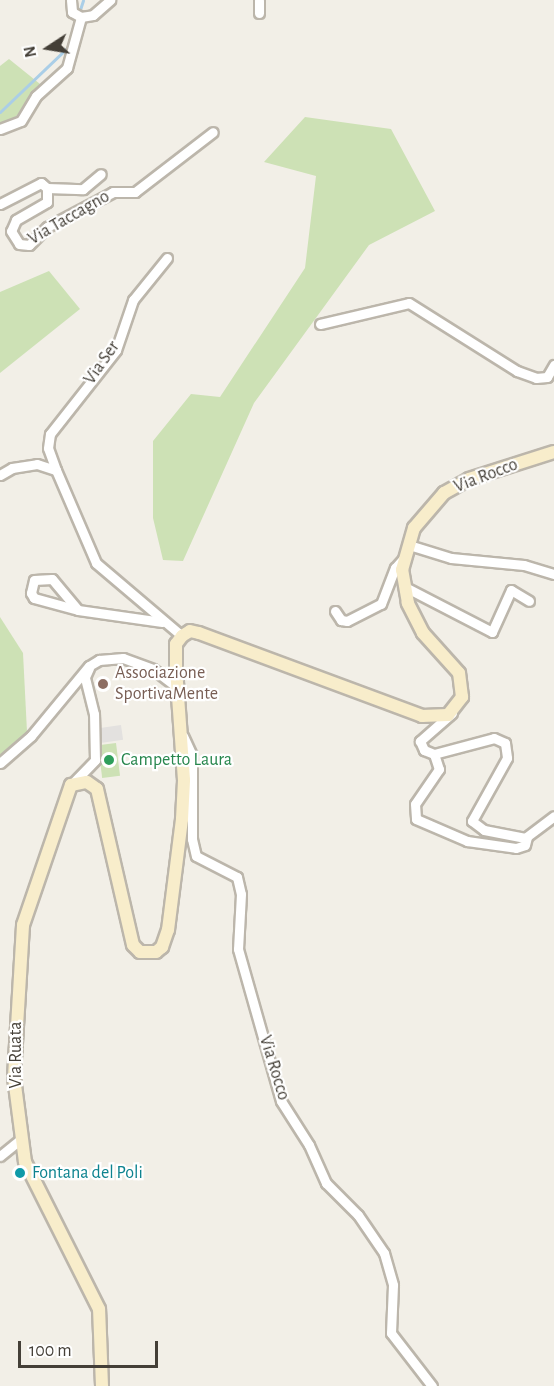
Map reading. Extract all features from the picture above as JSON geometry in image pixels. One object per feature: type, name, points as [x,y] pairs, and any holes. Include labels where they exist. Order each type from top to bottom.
[{"type":"street","points":[[0,129],[21,121],[36,96],[67,68],[78,16],[71,0]]},
{"type":"street","points":[[78,16],[93,15],[110,0]]},
{"type":"street","points":[[259,0],[259,13]]},
{"type":"street","name":"Via Taccagno","points":[[47,188],[47,202],[16,220],[11,231],[19,244],[28,245],[47,227],[113,192],[135,192],[213,132]]},
{"type":"street","name":"Via Taccagno","points":[[0,204],[33,185],[41,183],[47,188],[83,189],[101,174]]},
{"type":"street","name":"Via Ser","points":[[167,258],[133,300],[116,350],[50,434],[48,448],[96,563],[182,636]]},
{"type":"street","points":[[320,324],[409,303],[517,371],[536,378],[547,377],[554,365]]},
{"type":"street","name":"Via Rocco","points":[[335,610],[341,620],[347,621],[372,611],[381,604],[395,568],[404,558],[414,528],[444,493],[469,479],[554,452]]},
{"type":"street","points":[[0,475],[12,468],[37,464],[56,470]]},
{"type":"street","points":[[409,545],[451,558],[524,565],[554,574]]},
{"type":"street","name":"Via Rocco","points":[[404,558],[405,587],[419,626],[459,673],[463,685],[458,706]]},
{"type":"street","points":[[78,610],[52,579],[34,580],[31,593],[34,598],[78,610],[165,622]]},
{"type":"street","points":[[405,587],[492,632],[511,590],[529,601]]},
{"type":"street","points":[[182,636],[190,632],[199,633],[422,716],[448,715],[458,706]]},
{"type":"street","name":"Via Rocco","points":[[71,785],[87,782],[97,789],[133,945],[140,952],[156,952],[162,947],[168,930],[181,830],[184,780],[176,644],[182,636]]},
{"type":"street","points":[[0,763],[31,736],[89,666],[110,657],[123,658],[153,669],[177,687]]},
{"type":"street","points":[[71,785],[95,760],[94,714],[86,677],[89,666]]},
{"type":"street","points":[[458,706],[420,741],[424,750],[434,754],[494,738],[504,743],[507,758],[472,821],[502,836],[527,837]]},
{"type":"street","name":"Via Rocco","points":[[182,734],[192,755],[192,839],[196,856],[237,877],[241,894],[239,955],[281,1101],[309,1145],[326,1183],[358,1215],[384,1253],[393,1285],[391,1333],[432,1386]]},
{"type":"street","points":[[434,754],[439,769],[415,804],[416,819],[467,841],[516,848],[525,845],[527,837],[554,816]]},
{"type":"street","name":"Via Ruata","points":[[71,785],[20,943],[14,1077],[20,1140],[34,1183],[99,1309],[102,1386]]},
{"type":"street","points":[[0,1156],[20,1140]]},
{"type":"green space","points":[[9,59],[45,88],[0,132],[0,66]]},
{"type":"green space","points":[[305,117],[391,129],[435,211],[369,245],[254,403],[183,561],[163,560],[153,518],[153,441],[191,394],[220,397],[305,268],[316,176],[264,162]]},
{"type":"green space","points":[[49,271],[80,309],[0,373],[0,292]]},
{"type":"green space","points":[[0,617],[23,653],[27,732],[0,757]]},
{"type":"green space","name":"Campetto Laura","points":[[116,743],[120,776],[102,778],[98,745]]},
{"type":"shaded area","points":[[121,725],[123,740],[102,743],[100,728]]},
{"type":"waterway","points":[[74,28],[83,0]]},
{"type":"waterway","points":[[0,112],[69,46]]},
{"type":"place","name":"Associazione SportivaMente","points":[[103,684]]},
{"type":"place","name":"Campetto Laura","points":[[109,760]]},
{"type":"place","name":"Fontana del Poli","points":[[20,1173]]}]
